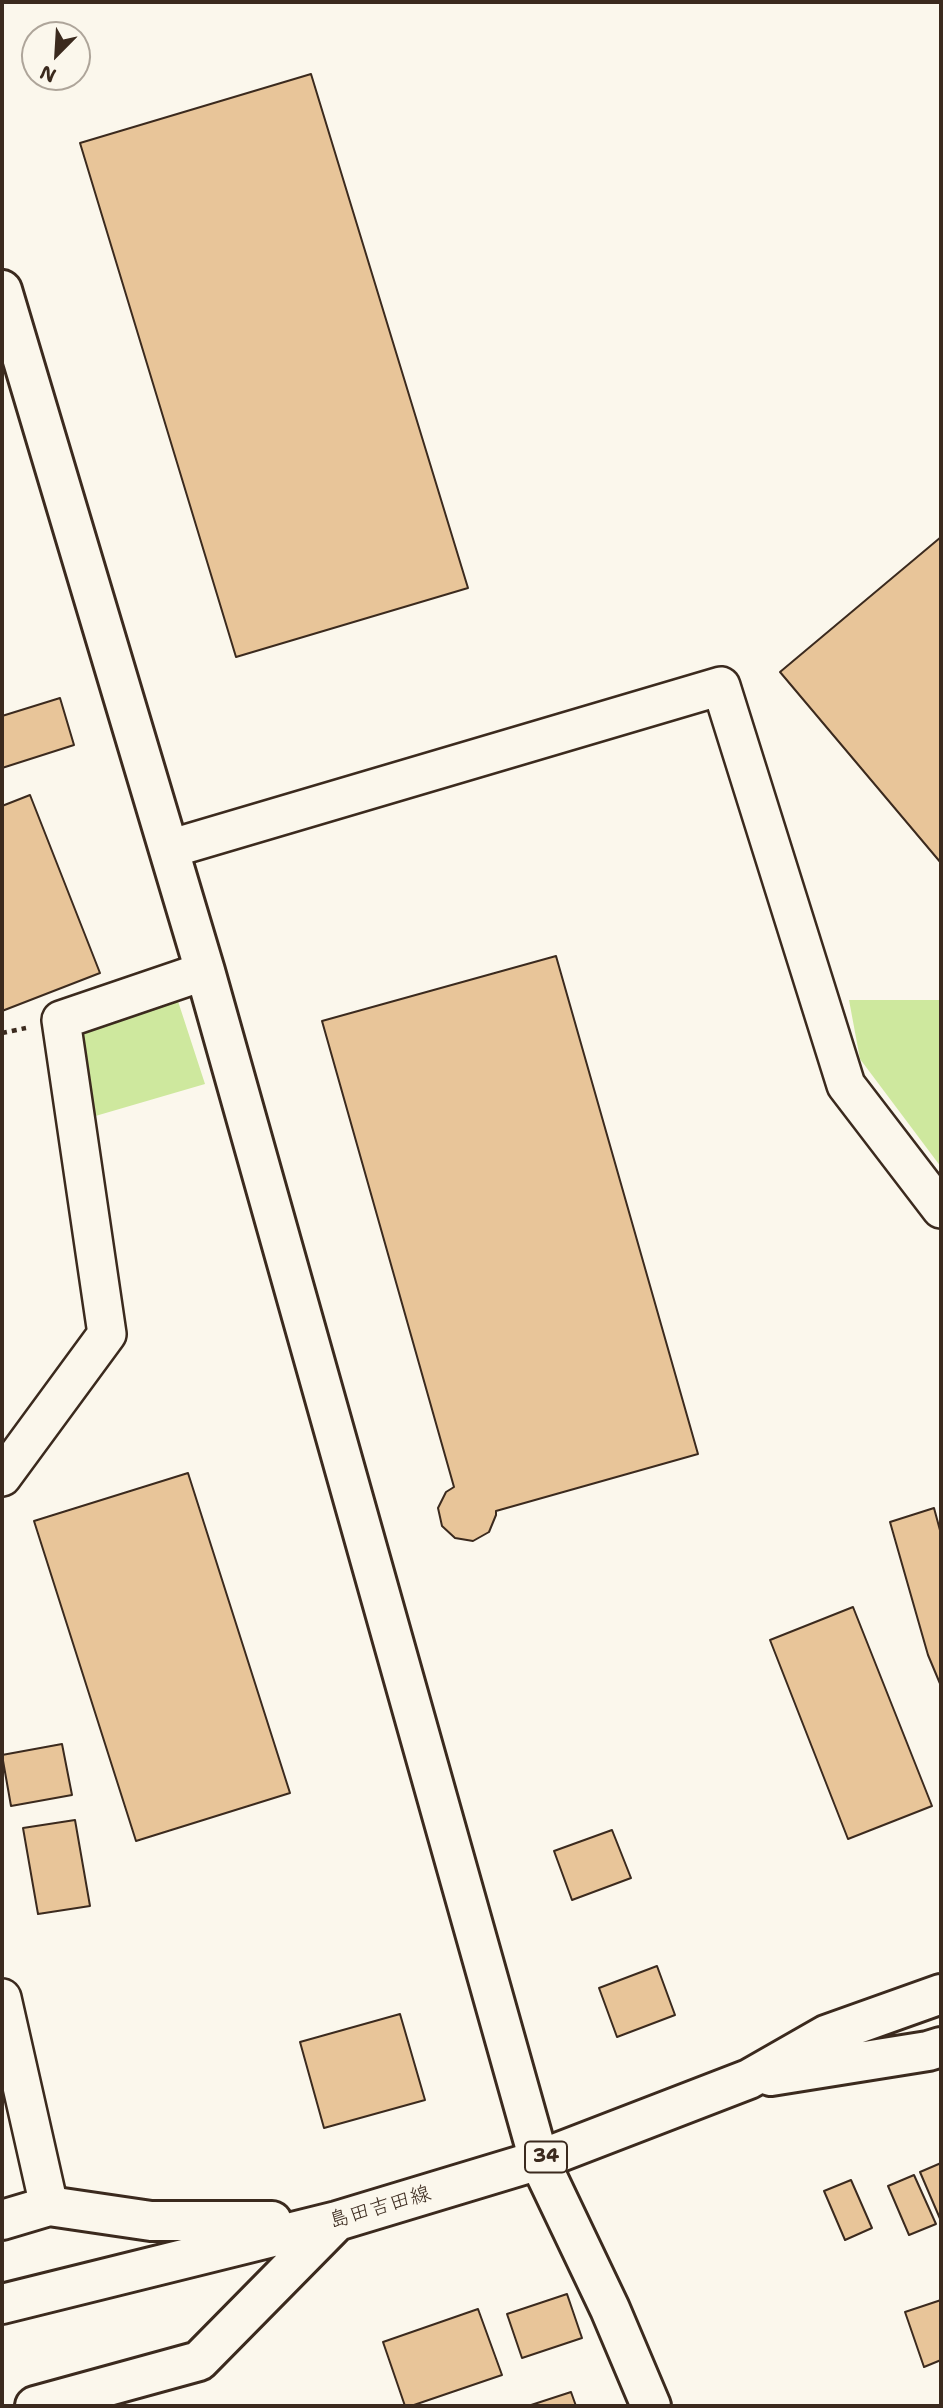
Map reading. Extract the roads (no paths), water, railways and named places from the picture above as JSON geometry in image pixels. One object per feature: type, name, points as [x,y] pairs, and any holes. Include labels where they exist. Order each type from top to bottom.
[{"type":"street","points":[[2,290],[205,971],[539,2160],[610,2309],[651,2406]]},
{"type":"street","points":[[169,849],[721,686],[846,1085],[941,1209]]},
{"type":"street","points":[[2,1477],[107,1334],[61,1020],[205,971]]},
{"type":"street","name":"島田吉田線","points":[[2,2304],[338,2221],[539,2160],[749,2079],[826,2035],[941,1994]]},
{"type":"street","points":[[2,1998],[49,2206]]},
{"type":"street","name":"島田吉田線","points":[[749,2079],[941,2047]]},
{"type":"street","points":[[2,2220],[49,2206],[151,2221],[338,2221]]},
{"type":"street","points":[[35,2406],[199,2361],[338,2221]]}]
